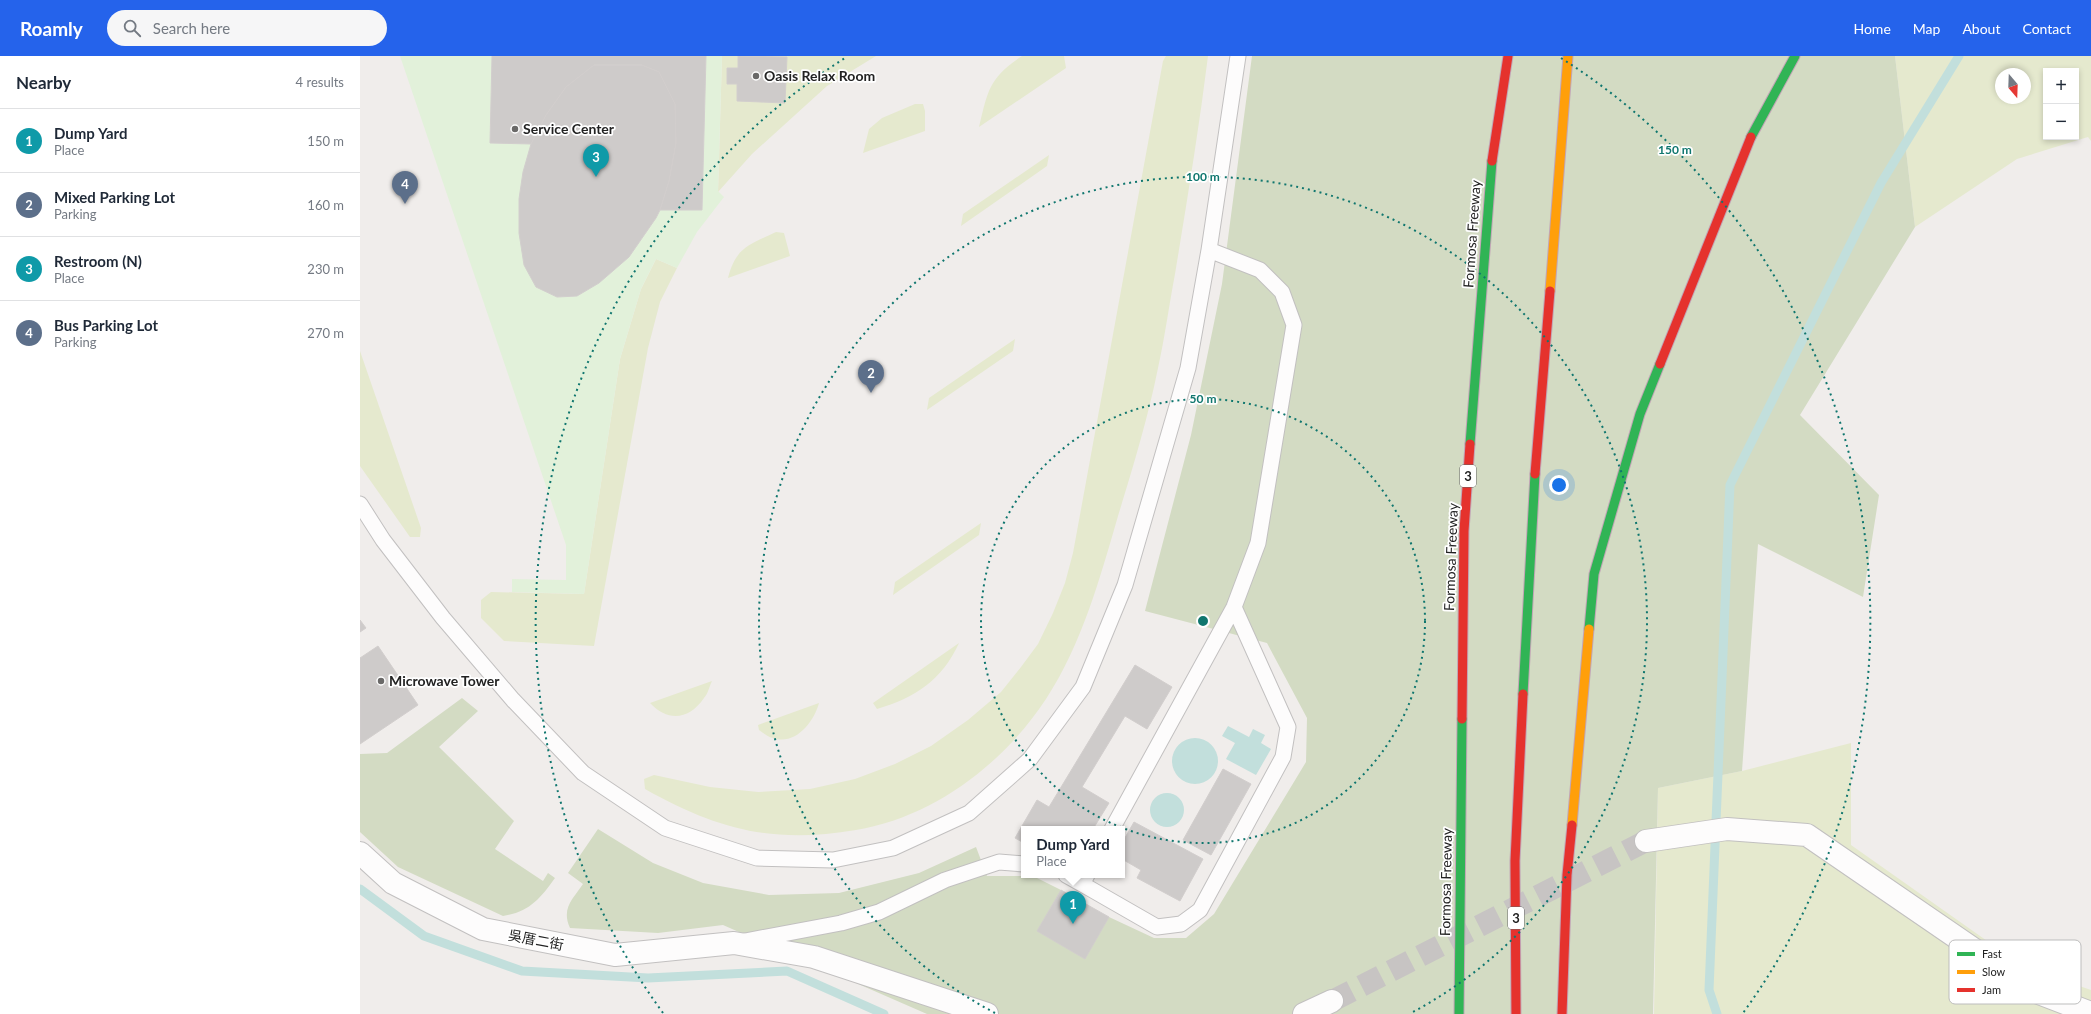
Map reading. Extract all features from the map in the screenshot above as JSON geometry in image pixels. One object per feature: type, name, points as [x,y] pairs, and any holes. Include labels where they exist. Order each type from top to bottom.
[{"type":"highway","name":"Formosa Freeway","points":[[1459,1014],[1464,532],[1490,180],[1508,56]]},
{"type":"highway","name":"3","points":[[1516,1014],[1515,861],[1531,531],[1568,56]]},
{"type":"highway","points":[[1562,1014],[1567,875],[1594,574],[1640,414],[1749,142],[1795,56]]},
{"type":"street","points":[[1646,841],[1727,829],[1807,835],[1960,940]]},
{"type":"street","name":"吳厝二街","points":[[360,853],[393,884],[483,929],[615,954],[734,943],[814,957],[987,1014]]},
{"type":"street","points":[[1304,1014],[1332,1001]]},
{"type":"street","points":[[2067,1004],[2091,1013]]},
{"type":"lane","points":[[360,504],[383,540],[443,618],[513,700],[583,773],[665,828],[757,858],[833,860],[893,848],[969,813],[1030,759],[1083,687],[1125,585],[1188,368],[1209,250],[1238,56]]},
{"type":"lane","points":[[1114,826],[1234,607],[1258,543],[1294,325],[1282,292],[1260,270],[1209,250]]},
{"type":"lane","points":[[1084,880],[1156,927],[1181,924],[1200,910],[1283,757],[1288,727],[1234,607]]},
{"type":"lane","points":[[734,943],[841,923],[879,912],[944,880],[999,862],[1021,864]]},
{"type":"green space","points":[[400,56],[492,56],[490,143],[531,144],[557,297],[577,296],[599,283],[629,257],[660,210],[702,210],[706,56],[722,56],[718,191],[724,197],[697,232],[677,268],[656,259],[641,289],[620,359],[584,594],[512,592],[512,579],[566,580],[566,545]]},
{"type":"green space","points":[[722,56],[876,56],[827,86],[752,154],[718,192]]},
{"type":"green space","points":[[1022,56],[1064,56],[1066,68],[979,127],[988,94],[996,78]]},
{"type":"green space","points":[[1166,56],[1208,56],[1193,165],[1163,345],[1140,442],[1089,610],[1059,678],[1029,723],[988,766],[939,800],[913,813],[885,823],[856,830],[826,834],[798,835],[772,834],[747,830],[722,824],[697,815],[645,789],[644,779],[654,775],[710,787],[758,792],[810,789],[855,779],[895,764],[931,746],[968,720],[1001,692],[1038,644],[1065,583],[1073,553],[1163,61]]},
{"type":"green space","points":[[1252,56],[1895,56],[1915,227],[1800,415],[1879,495],[1863,597],[1758,544],[1742,771],[1658,788],[1653,1014],[927,1014],[723,925],[658,933],[570,928],[567,915],[569,904],[583,884],[568,873],[598,829],[653,863],[703,883],[769,895],[839,893],[919,873],[976,847],[987,876],[1021,876],[1021,878],[1037,878],[1061,890],[1038,931],[1109,917],[1154,938],[1186,938],[1214,914],[1306,762],[1307,718],[1267,643],[1145,611],[1191,435],[1222,284]]},
{"type":"green space","points":[[1895,56],[2091,56],[2091,141],[2088,137],[2079,140],[2079,68],[2043,68],[2043,140],[2078,140],[2017,159],[1915,227]]},
{"type":"green space","points":[[915,104],[923,104],[925,111],[925,131],[863,153],[869,129],[882,118]]},
{"type":"green space","points":[[1049,155],[1047,166],[961,226],[963,214]]},
{"type":"green space","points":[[776,232],[784,233],[790,256],[728,278],[735,260],[745,248]]},
{"type":"green space","points":[[656,259],[677,268],[660,302],[648,348],[594,646],[504,641],[481,618],[481,600],[491,592],[584,594],[620,359],[641,289]]},
{"type":"green space","points":[[1015,339],[1013,351],[927,410],[929,398]]},
{"type":"green space","points":[[360,351],[421,528],[420,537],[410,537],[360,466]]},
{"type":"green space","points":[[981,523],[979,535],[893,595],[895,582]]},
{"type":"green space","points":[[959,643],[944,667],[926,686],[891,705],[877,709],[873,703]]},
{"type":"green space","points":[[712,681],[705,696],[698,705],[692,711],[685,714],[671,716],[657,709],[650,703]]},
{"type":"green space","points":[[462,698],[478,711],[439,747],[514,821],[495,849],[543,881],[548,873],[555,878],[539,898],[527,908],[503,916],[398,867],[360,832],[360,754],[387,753]]},
{"type":"green space","points":[[819,703],[813,718],[808,725],[802,731],[789,739],[781,740],[769,737],[759,730],[758,725]]},
{"type":"green space","points":[[1851,743],[1851,845],[1986,940],[1949,940],[1949,1004],[2081,1004],[2081,987],[2091,990],[2091,1014],[1654,1014],[1658,788],[1742,771]]},
{"type":"water","points":[[1228,726],[1249,737],[1253,729],[1265,735],[1261,743],[1271,749],[1256,775],[1226,759],[1235,743],[1222,736]]},
{"type":"water","points":[[1195,738],[1208,742],[1214,748],[1218,761],[1214,774],[1208,780],[1195,784],[1182,780],[1176,774],[1172,761],[1176,748],[1182,742]]},
{"type":"water","points":[[1170,793],[1177,795],[1182,800],[1184,810],[1182,820],[1177,825],[1164,827],[1157,825],[1152,820],[1150,807],[1152,800],[1157,795]]},
{"type":"building","name":"Service Center","points":[[492,56],[706,56],[702,210],[660,210],[669,181],[676,143],[675,104],[659,72],[642,65],[594,65],[566,87],[546,115],[531,144],[490,143]]},
{"type":"building","name":"Oasis Relax Room","points":[[738,56],[787,57],[785,103],[737,101],[737,84],[727,84],[727,68],[738,68]]},
{"type":"building","points":[[594,65],[642,65],[659,72],[675,104],[676,143],[669,181],[660,210],[629,257],[599,283],[577,296],[557,297],[536,287],[524,265],[519,233],[519,199],[523,172],[531,144],[546,115],[566,87]]},
{"type":"building","points":[[360,620],[366,628],[360,632]]},
{"type":"building","name":"Microwave Tower","points":[[378,646],[418,705],[360,744],[360,658]]},
{"type":"building","points":[[1135,665],[1172,687],[1147,729],[1125,716],[1082,787],[1109,803],[1095,826],[1022,826],[1037,800],[1049,807]]},
{"type":"building","points":[[1223,769],[1251,784],[1211,855],[1183,840]]},
{"type":"building","points":[[1134,822],[1203,859],[1180,901],[1137,878],[1141,870],[1125,861],[1125,838]]},
{"type":"building","points":[[1021,828],[1021,841],[1015,838]]},
{"type":"building","points":[[1061,890],[1109,917],[1085,959],[1037,931]]},
{"type":"waterway","points":[[1717,1014],[1709,990],[1730,485],[1881,183],[1959,56]]},
{"type":"waterway","points":[[360,889],[424,936],[522,971],[648,978],[787,971],[884,1014]]},
{"type":"tunnel","points":[[1332,1001],[1646,841]]},
{"type":"traffic: fast","points":[[1751,137],[1795,56]]},
{"type":"traffic: fast","points":[[1470,444],[1492,161]]},
{"type":"traffic: fast","points":[[1589,629],[1594,574],[1640,414],[1660,364]]},
{"type":"traffic: fast","points":[[1523,694],[1535,474]]},
{"type":"traffic: fast","points":[[1459,1014],[1462,719]]},
{"type":"traffic: slow","points":[[1550,291],[1568,56]]},
{"type":"traffic: slow","points":[[1572,825],[1589,629]]},
{"type":"traffic: jam","points":[[1492,161],[1508,56]]},
{"type":"traffic: jam","points":[[1660,364],[1751,137]]},
{"type":"traffic: jam","points":[[1535,474],[1550,291]]},
{"type":"traffic: jam","points":[[1462,719],[1464,531],[1470,444]]},
{"type":"traffic: jam","points":[[1516,1014],[1515,861],[1523,694]]},
{"type":"traffic: jam","points":[[1562,1014],[1567,875],[1572,825]]},
{"type":"place","name":"Oasis Relax Room","points":[[756,76]]},
{"type":"place","name":"Service Center","points":[[515,129]]},
{"type":"place","name":"Restroom (N)","points":[[596,177]]},
{"type":"place","name":"Bus Parking Lot","points":[[405,204]]},
{"type":"place","name":"Mixed Parking Lot","points":[[871,393]]},
{"type":"place","name":"Microwave Tower","points":[[381,681]]},
{"type":"place","name":"Dump Yard","points":[[1073,924]]}]
